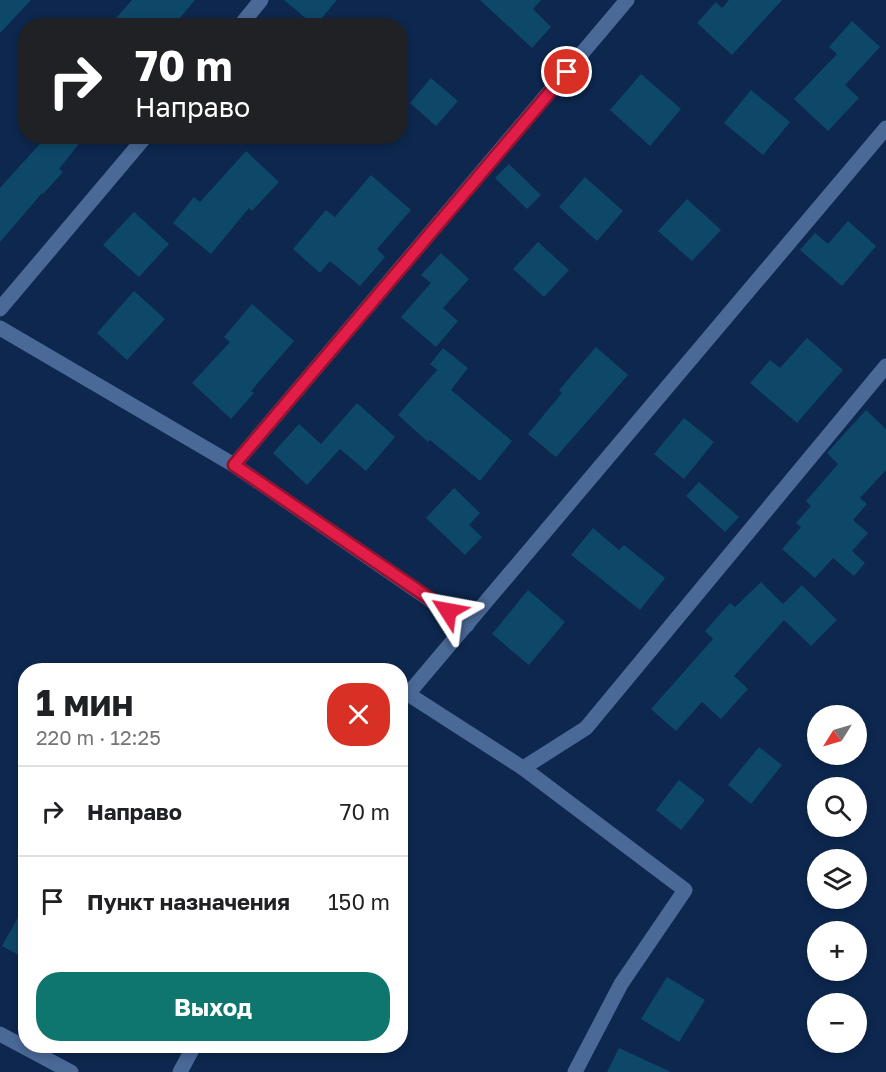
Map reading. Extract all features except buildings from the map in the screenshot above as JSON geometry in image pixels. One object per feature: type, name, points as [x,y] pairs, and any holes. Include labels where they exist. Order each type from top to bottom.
[{"type":"street","points":[[246,18],[261,0]]},
{"type":"street","points":[[234,465],[627,0]]},
{"type":"street","points":[[408,695],[886,128]]},
{"type":"street","points":[[0,309],[139,144]]},
{"type":"street","points":[[0,328],[234,465],[467,625]]},
{"type":"street","points":[[523,768],[586,728],[886,366]]},
{"type":"street","points":[[408,702],[523,768],[685,891],[621,984],[575,1072]]},
{"type":"street","points":[[0,1034],[18,1044]]},
{"type":"street","points":[[36,1053],[71,1072]]},
{"type":"street","points":[[180,1072],[190,1053]]},
{"type":"route","points":[[448,611],[234,465],[567,72]]}]
